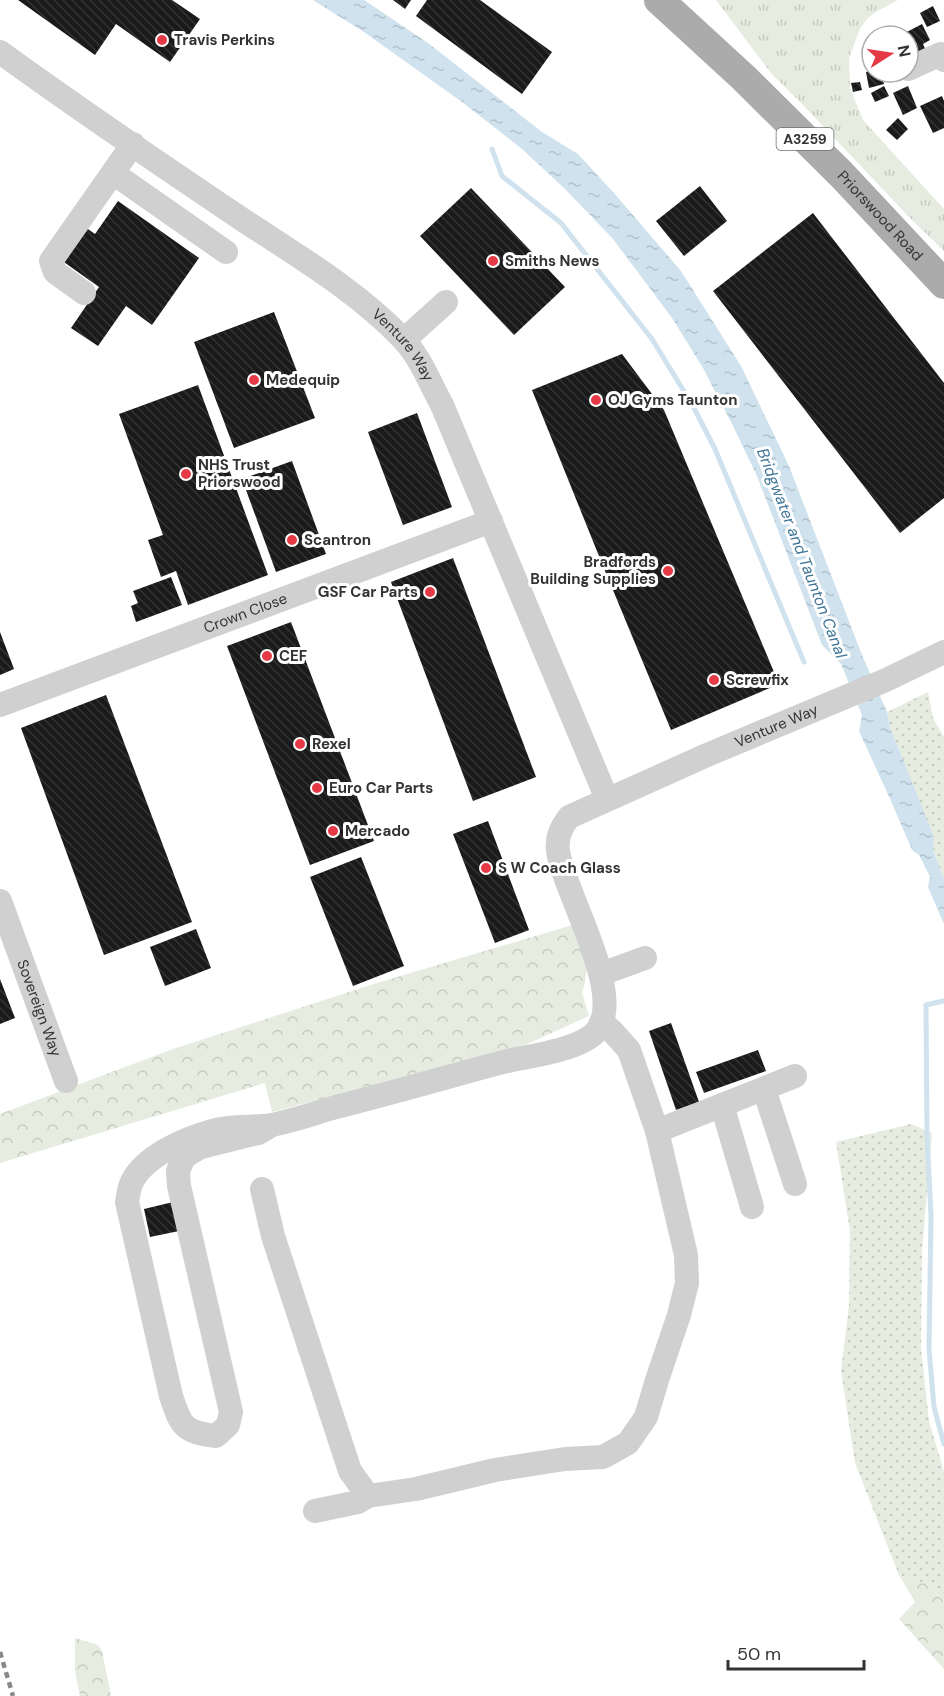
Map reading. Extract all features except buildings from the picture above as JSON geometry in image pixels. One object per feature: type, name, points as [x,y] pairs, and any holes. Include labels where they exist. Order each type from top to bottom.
[{"type":"main road","name":"Priorswood Road","points":[[659,0],[744,78],[842,175],[944,284]]},
{"type":"street","name":"Venture Way","points":[[0,52],[327,275],[380,317],[404,340],[442,405],[607,799]]},
{"type":"street","points":[[920,64],[941,54],[944,60]]},
{"type":"street","points":[[84,293],[55,272],[51,261],[133,144]]},
{"type":"street","points":[[112,173],[226,252]]},
{"type":"street","points":[[404,340],[446,303]]},
{"type":"street","name":"Crown Close","points":[[0,705],[491,521]]},
{"type":"street","name":"Venture Way","points":[[602,1022],[605,998],[600,974],[557,849],[561,828],[569,816],[886,680],[944,652]]},
{"type":"street","name":"Sovereign Way","points":[[0,901],[66,1081]]},
{"type":"street","points":[[600,974],[645,958]]},
{"type":"street","points":[[272,1125],[258,1133],[201,1147],[184,1157],[178,1170],[179,1186],[231,1412],[228,1425],[216,1436],[202,1435],[182,1424],[171,1396],[127,1202],[131,1183],[143,1166],[171,1147],[213,1130],[272,1125],[551,1052],[590,1037],[602,1022],[629,1050],[657,1131],[686,1255],[687,1283],[679,1315],[646,1417],[628,1443],[603,1457],[565,1459],[495,1470],[416,1489],[368,1496],[358,1503],[315,1511]]},
{"type":"street","points":[[657,1131],[795,1076]]},
{"type":"street","points":[[764,1089],[795,1184]]},
{"type":"street","points":[[722,1105],[752,1207]]},
{"type":"street","points":[[262,1189],[273,1236],[350,1471],[368,1496]]},
{"type":"green space","points":[[716,0],[898,0],[874,13],[864,24],[860,24],[849,58],[850,88],[863,120],[944,209],[944,251],[911,219],[771,73]]},
{"type":"green space","points":[[928,692],[933,718],[944,737],[944,878],[933,850],[933,837],[890,727],[887,712]]},
{"type":"green space","points":[[576,924],[588,961],[582,993],[589,1016],[525,1045],[272,1112],[265,1083],[0,1163],[0,1114],[173,1049],[377,983]]},
{"type":"green space","points":[[911,1124],[932,1133],[922,1251],[921,1348],[929,1421],[944,1472],[944,1601],[928,1585],[899,1575],[855,1463],[841,1371],[849,1305],[850,1231],[836,1142]]},
{"type":"green space","points":[[899,1575],[928,1585],[944,1601],[944,1669],[899,1619],[915,1602]]},
{"type":"green space","points":[[75,1638],[98,1645],[102,1651],[111,1696],[80,1696],[75,1671]]},
{"type":"water","name":"Bridgwater and Taunton Canal","points":[[313,0],[364,0],[428,43],[542,132],[578,154],[681,271],[741,366],[789,466],[934,837],[933,850],[944,878],[944,924],[928,887],[930,877],[919,855],[912,850],[859,731],[862,715],[841,664],[822,645],[757,476],[703,368],[672,318],[613,239],[522,149],[462,102],[364,32]]},
{"type":"waterway","points":[[492,149],[502,176],[561,223],[652,339],[693,406],[715,449],[804,662]]},
{"type":"waterway","points":[[943,1001],[926,1005],[927,1135],[931,1216],[929,1349],[934,1407],[944,1444]]},
{"type":"railway","points":[[0,1652],[13,1696]]},
{"type":"place","name":"Travis Perkins","points":[[162,40]]},
{"type":"place","name":"Smiths News","points":[[493,261]]},
{"type":"place","name":"Medequip","points":[[254,380]]},
{"type":"place","name":"OJ Gyms Taunton","points":[[596,400]]},
{"type":"place","name":"NHS Trust Priorswood","points":[[186,474]]},
{"type":"place","name":"Scantron","points":[[292,540]]},
{"type":"place","name":"Bradfords Building Supplies","points":[[668,571]]},
{"type":"place","name":"GSF Car Parts","points":[[430,592]]},
{"type":"place","name":"CEF","points":[[267,656]]},
{"type":"place","name":"Screwfix","points":[[714,680]]},
{"type":"place","name":"Rexel","points":[[300,744]]},
{"type":"place","name":"Euro Car Parts","points":[[317,788]]},
{"type":"place","name":"Mercado","points":[[333,831]]},
{"type":"place","name":"S W Coach Glass","points":[[486,868]]}]
